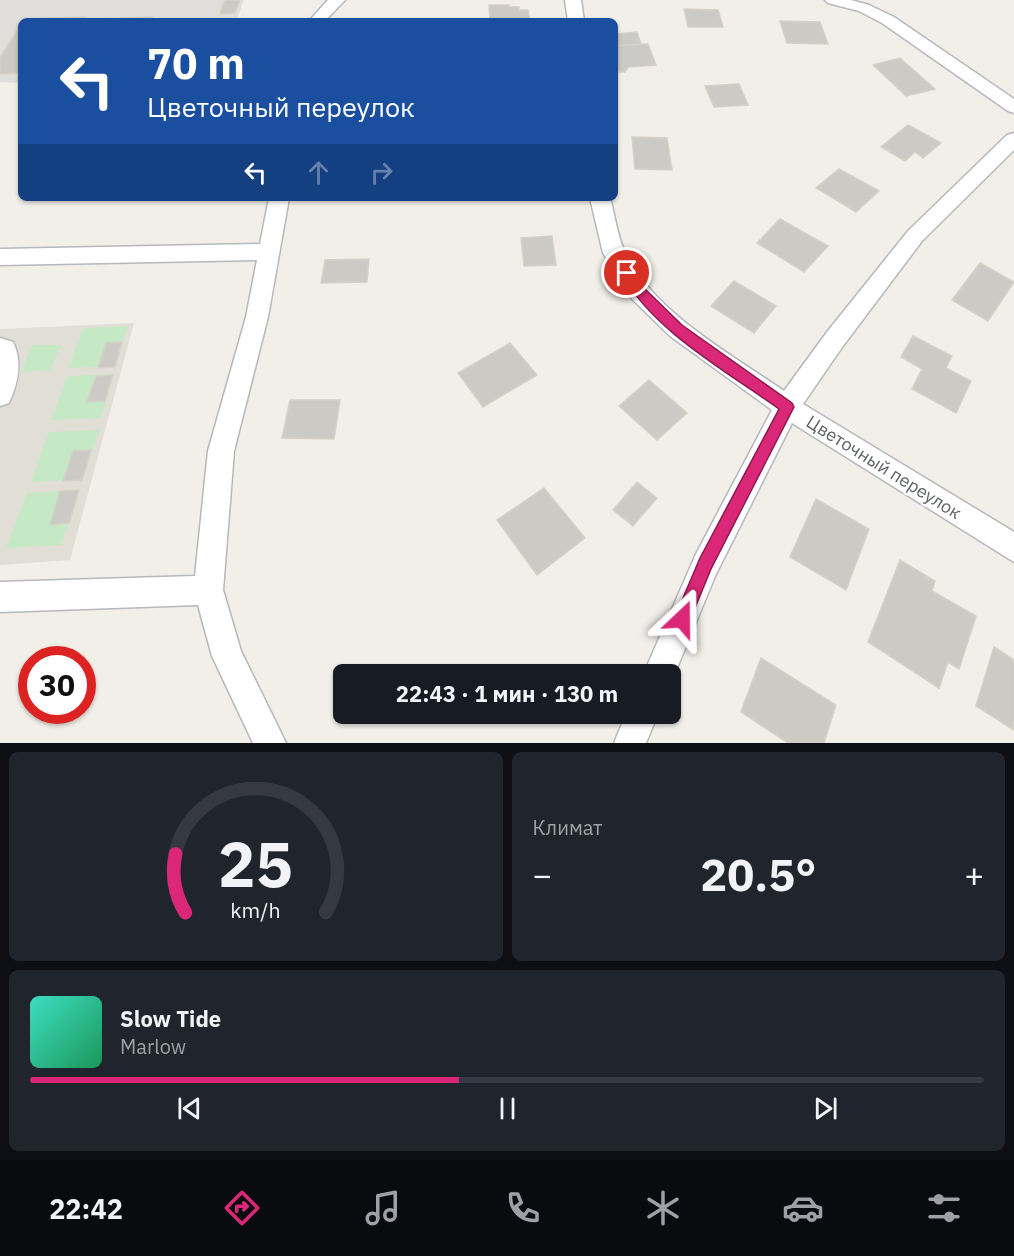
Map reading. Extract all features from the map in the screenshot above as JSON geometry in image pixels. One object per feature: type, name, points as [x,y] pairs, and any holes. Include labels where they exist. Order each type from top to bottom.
[{"type":"street","points":[[319,18],[337,0]]},
{"type":"street","points":[[573,0],[576,18]]},
{"type":"street","points":[[833,0],[864,8],[888,20],[1014,107]]},
{"type":"street","points":[[664,664],[706,564],[787,407],[842,330],[915,236],[1014,139]]},
{"type":"street","points":[[270,743],[227,656],[208,590],[221,451],[257,317],[278,201]]},
{"type":"street","name":"Цветочный переулок","points":[[601,201],[614,253],[640,292],[678,329],[787,407],[1014,548]]},
{"type":"street","points":[[0,257],[268,252]]},
{"type":"street","points":[[0,348],[5,349],[7,375],[0,394]]},
{"type":"street","points":[[0,597],[208,590]]},
{"type":"street","points":[[630,743],[638,724]]},
{"type":"shaded area","points":[[0,0],[244,0],[237,18],[18,18],[18,83],[0,82]]},
{"type":"shaded area","points":[[134,323],[70,560],[0,565],[0,329]]},
{"type":"green space","points":[[128,326],[115,366],[68,368],[83,328]]},
{"type":"green space","points":[[32,345],[61,345],[50,370],[21,372]]},
{"type":"green space","points":[[114,374],[100,418],[51,420],[67,376]]},
{"type":"green space","points":[[99,430],[83,479],[31,482],[49,432]]},
{"type":"green space","points":[[79,490],[61,545],[6,548],[27,493]]},
{"type":"building","points":[[225,0],[240,0],[235,13],[220,14]]},
{"type":"building","points":[[489,5],[519,7],[519,10],[528,10],[529,18],[490,18]]},
{"type":"building","points":[[684,9],[718,10],[723,27],[688,27]]},
{"type":"building","points":[[780,21],[820,22],[828,44],[787,43]]},
{"type":"building","points":[[18,29],[18,73],[0,74],[0,58]]},
{"type":"building","points":[[637,32],[641,44],[618,46],[618,34]]},
{"type":"building","points":[[648,44],[656,65],[628,67],[625,72],[619,72],[618,46]]},
{"type":"building","points":[[900,58],[935,89],[906,96],[873,65]]},
{"type":"building","points":[[739,84],[748,105],[714,107],[705,86]]},
{"type":"building","points":[[908,125],[941,143],[923,158],[915,152],[905,161],[881,147]]},
{"type":"building","points":[[632,137],[667,138],[672,170],[635,169]]},
{"type":"building","points":[[839,169],[879,191],[856,212],[816,188]]},
{"type":"building","points":[[780,219],[828,246],[804,272],[757,243]]},
{"type":"building","points":[[552,236],[556,265],[524,266],[521,238]]},
{"type":"building","points":[[369,259],[367,282],[321,283],[325,260]]},
{"type":"building","points":[[980,263],[1014,282],[988,321],[952,300]]},
{"type":"building","points":[[734,281],[776,306],[754,333],[711,306]]},
{"type":"building","points":[[913,336],[952,356],[946,368],[971,381],[956,413],[912,389],[922,369],[901,357]]},
{"type":"building","points":[[122,342],[115,367],[98,368],[106,343]]},
{"type":"building","points":[[510,343],[537,375],[483,407],[458,373]]},
{"type":"building","points":[[113,375],[105,401],[87,402],[96,376]]},
{"type":"building","points":[[649,380],[687,413],[657,440],[619,406]]},
{"type":"building","points":[[290,400],[340,400],[334,439],[282,438]]},
{"type":"building","points":[[91,450],[82,480],[63,481],[73,451]]},
{"type":"building","points":[[637,482],[657,498],[633,526],[613,510]]},
{"type":"building","points":[[544,488],[585,538],[537,575],[497,520]]},
{"type":"building","points":[[79,490],[69,523],[50,525],[60,491]]},
{"type":"building","points":[[816,499],[869,529],[846,590],[790,557]]},
{"type":"building","points":[[900,560],[935,581],[932,591],[976,616],[959,669],[948,662],[939,688],[868,642]]},
{"type":"building","points":[[994,647],[1014,660],[1014,730],[976,706]]},
{"type":"building","points":[[761,658],[836,705],[824,743],[788,743],[741,712]]},
{"type":"route","points":[[627,273],[640,292],[678,329],[787,407],[706,564],[682,619]]}]
